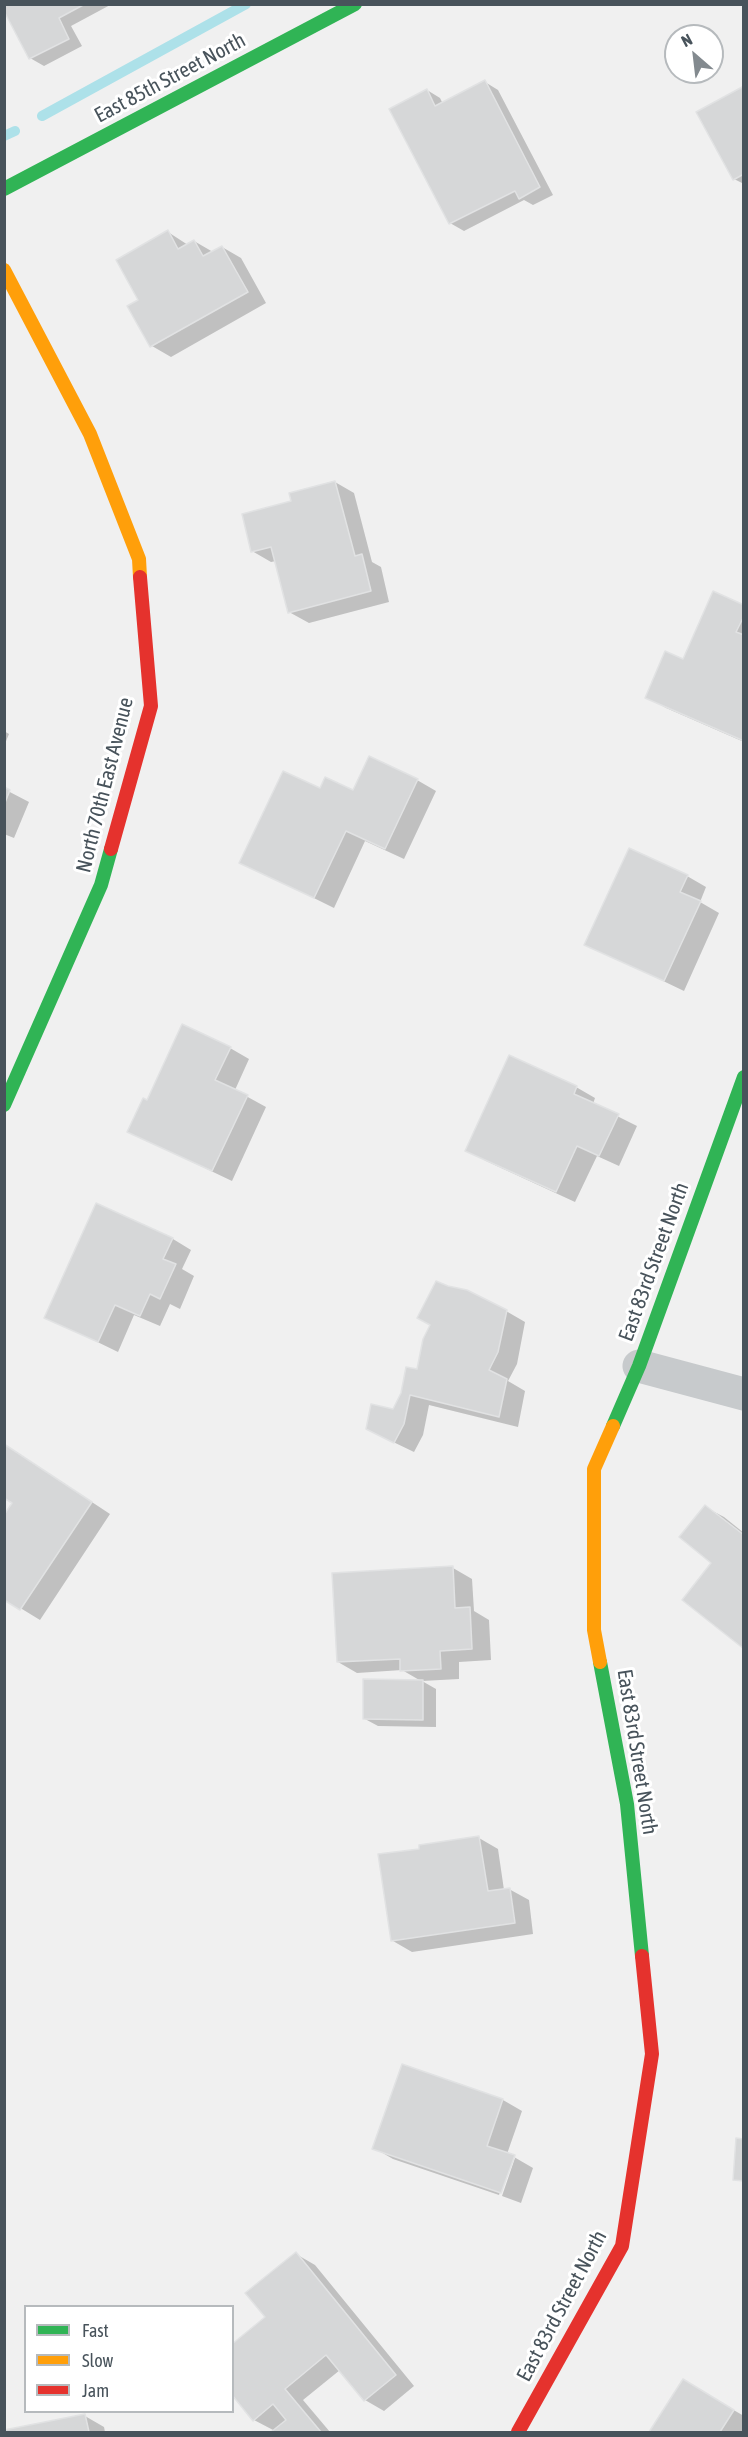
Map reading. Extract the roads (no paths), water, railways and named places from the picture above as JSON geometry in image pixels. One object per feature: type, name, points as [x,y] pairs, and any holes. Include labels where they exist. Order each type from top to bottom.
[{"type":"street","name":"East 85th Street North","points":[[4,189],[355,4]]},
{"type":"street","name":"North 70th East Avenue","points":[[4,270],[90,434],[139,559],[151,706],[101,885],[4,1105]]},
{"type":"street","name":"East 83rd Street North","points":[[518,2433],[622,2246],[652,2054],[627,1804],[594,1630],[594,1469],[639,1366],[744,1077]]},
{"type":"street","points":[[639,1366],[744,1394]]},
{"type":"waterway","points":[[42,116],[246,4]]},
{"type":"waterway","points":[[4,136],[15,131]]}]
